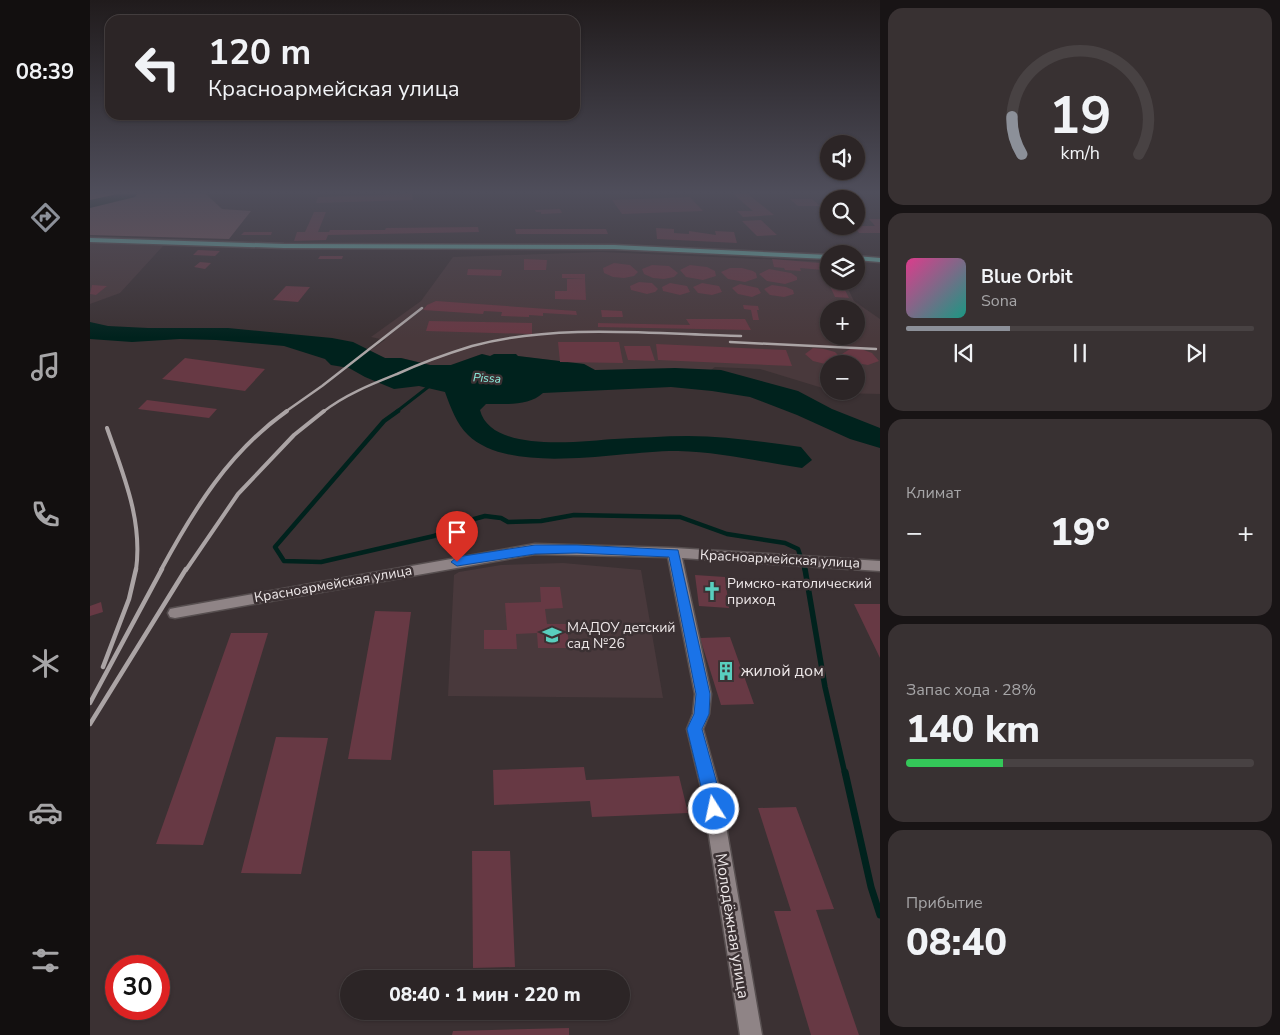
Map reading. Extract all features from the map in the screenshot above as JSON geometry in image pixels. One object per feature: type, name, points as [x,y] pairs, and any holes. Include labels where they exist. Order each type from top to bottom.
[{"type":"main road","points":[[164,242],[284,246],[614,246],[820,257]]},
{"type":"main road","points":[[865,259],[880,260]]},
{"type":"street","name":"Красноармейская улица","points":[[175,613],[517,552],[577,549],[880,566]]},
{"type":"street","name":"Молодёжная улица","points":[[674,553],[703,694],[701,714],[694,729],[711,791],[751,1035]]},
{"type":"shaded area","points":[[90,243],[163,246],[120,293],[90,304]]},
{"type":"shaded area","points":[[601,252],[820,262],[820,290],[848,290],[854,300],[820,300],[820,345],[865,345],[865,309],[880,319],[880,394],[865,394],[865,355],[820,355],[820,387],[760,369],[715,367],[711,370],[595,370],[584,364],[482,354],[451,365],[430,365],[401,358],[385,358],[369,351],[385,340],[371,337],[421,301],[453,257]]},
{"type":"shaded area","name":"МАДОУ детский сад №26","points":[[563,563],[641,570],[663,698],[448,696],[454,575],[459,572],[501,565]]},
{"type":"water","name":"Pissa","points":[[90,322],[108,326],[148,328],[228,328],[332,338],[353,342],[385,358],[401,358],[430,365],[451,365],[482,354],[490,356],[494,354],[516,354],[518,356],[584,364],[595,370],[675,368],[721,370],[798,391],[832,409],[880,428],[880,448],[850,439],[797,415],[750,397],[671,387],[543,393],[524,402],[486,404],[480,410],[488,424],[501,433],[519,439],[539,442],[561,442],[669,436],[716,437],[801,447],[812,460],[802,468],[725,455],[678,451],[569,458],[539,458],[512,455],[487,448],[468,435],[457,421],[445,392],[419,386],[394,389],[349,368],[331,365],[325,359],[284,346],[216,340],[180,339],[132,342],[90,339]]},
{"type":"building","points":[[198,250],[220,251],[215,256],[193,255]]},
{"type":"building","points":[[320,256],[343,256],[342,259],[318,259]]},
{"type":"building","points":[[524,259],[547,260],[546,270],[524,270]]},
{"type":"building","points":[[772,259],[820,263],[820,270],[800,268],[801,271],[774,267]]},
{"type":"building","points":[[200,262],[211,263],[205,269],[194,267]]},
{"type":"building","points":[[614,263],[630,265],[638,272],[634,276],[624,278],[613,277],[604,273],[603,268]]},
{"type":"building","points":[[652,265],[669,266],[678,273],[674,277],[664,279],[653,278],[644,274],[642,269]]},
{"type":"building","points":[[690,265],[707,267],[715,271],[716,276],[703,280],[686,277],[680,270]]},
{"type":"building","points":[[730,268],[742,268],[753,271],[756,273],[757,278],[745,282],[728,279],[721,272]]},
{"type":"building","points":[[468,269],[502,270],[501,276],[467,275]]},
{"type":"building","points":[[769,269],[791,273],[797,277],[797,280],[785,284],[767,281],[759,274]]},
{"type":"building","points":[[562,274],[585,274],[585,279],[562,278]]},
{"type":"building","points":[[567,279],[585,279],[586,300],[555,299],[555,291],[567,291]]},
{"type":"building","points":[[639,282],[652,283],[658,289],[647,294],[631,290],[630,286]]},
{"type":"building","points":[[670,283],[687,286],[690,292],[680,295],[663,291],[662,287]]},
{"type":"building","points":[[702,283],[719,286],[722,292],[712,295],[698,293],[693,287]]},
{"type":"building","points":[[740,284],[758,288],[761,293],[752,297],[738,294],[732,288]]},
{"type":"building","points":[[92,285],[107,286],[96,295],[90,294]]},
{"type":"building","points":[[772,285],[786,287],[793,290],[794,294],[784,297],[770,295],[764,289]]},
{"type":"building","points":[[286,286],[310,287],[298,302],[273,300]]},
{"type":"building","points":[[832,290],[845,290],[849,298],[835,297]]},
{"type":"building","points":[[436,301],[576,311],[577,315],[543,313],[543,316],[529,315],[529,317],[501,316],[502,312],[484,311],[483,314],[423,310],[427,305]]},
{"type":"building","points":[[743,305],[758,306],[759,320],[753,320],[751,310],[744,309]]},
{"type":"building","points":[[601,310],[622,311],[623,317],[602,317]]},
{"type":"building","points":[[686,319],[745,319],[751,330],[598,327],[598,323],[690,325]]},
{"type":"building","points":[[429,321],[532,323],[532,334],[426,331]]},
{"type":"building","points":[[558,342],[619,342],[623,363],[560,362]]},
{"type":"building","points":[[656,344],[786,350],[792,366],[658,360]]},
{"type":"building","points":[[624,346],[650,346],[655,361],[628,360]]},
{"type":"building","points":[[813,348],[835,352],[838,355],[820,355],[820,363],[813,361],[805,354]]},
{"type":"building","points":[[850,349],[861,349],[872,353],[879,361],[865,364],[865,355],[842,354]]},
{"type":"building","points":[[185,358],[265,369],[245,391],[162,379]]},
{"type":"building","points":[[147,400],[217,409],[209,418],[138,409]]},
{"type":"building","name":"Римско-католический приход","points":[[695,575],[725,577],[729,608],[699,606]]},
{"type":"building","points":[[540,587],[560,587],[563,608],[545,609],[547,624],[567,624],[569,648],[538,648],[537,633],[516,634],[517,649],[484,649],[484,630],[507,630],[505,603],[541,602]]},
{"type":"building","points":[[101,602],[103,612],[90,616],[90,606]]},
{"type":"building","points":[[854,604],[880,604],[880,658]]},
{"type":"building","points":[[375,611],[411,612],[391,760],[348,759]]},
{"type":"building","points":[[231,633],[268,633],[203,845],[156,844]]},
{"type":"building","name":"жилой дом","points":[[730,637],[754,704],[721,705],[700,638]]},
{"type":"building","points":[[276,737],[328,738],[301,874],[241,873]]},
{"type":"building","points":[[584,767],[586,780],[679,776],[688,813],[592,817],[590,801],[494,805],[493,770]]},
{"type":"building","points":[[796,807],[834,909],[816,910],[859,1035],[811,1035],[774,911],[791,911],[758,808]]},
{"type":"building","points":[[472,851],[510,851],[515,967],[473,968]]},
{"type":"building","points":[[569,1028],[569,1035],[452,1035],[453,1031]]},
{"type":"waterway","points":[[396,412],[432,384]]},
{"type":"waterway","points":[[398,411],[384,421],[275,547],[284,561],[321,562],[434,536],[467,521],[485,516],[501,518],[508,522],[541,521],[574,515],[680,517],[727,534],[785,543],[798,549],[805,570]]},
{"type":"waterway","points":[[805,569],[825,687],[845,774]]},
{"type":"waterway","points":[[845,772],[871,887],[880,915]]},
{"type":"railway","points":[[285,412],[322,386],[422,308]]},
{"type":"railway","points":[[323,412],[358,390],[415,366],[472,346],[504,339],[572,332],[640,332],[741,336]]},
{"type":"railway","points":[[730,342],[876,349]]},
{"type":"railway","points":[[161,570],[186,525],[230,463],[266,427],[287,411]]},
{"type":"railway","points":[[186,570],[238,494],[294,435],[324,411]]},
{"type":"railway","points":[[107,428],[125,480],[134,515],[137,533],[136,570]]},
{"type":"railway","points":[[103,667],[129,599],[136,569]]},
{"type":"railway","points":[[90,703],[162,569]]},
{"type":"railway","points":[[90,724],[186,569]]},
{"type":"place","name":"Римско-католический приход","points":[[712,591]]},
{"type":"place","name":"МАДОУ детский сад №26","points":[[552,635]]},
{"type":"place","name":"жилой дом","points":[[726,671]]},
{"type":"route","points":[[457,562],[535,550],[577,549],[674,553],[703,694],[701,714],[694,729],[714,809]]}]
